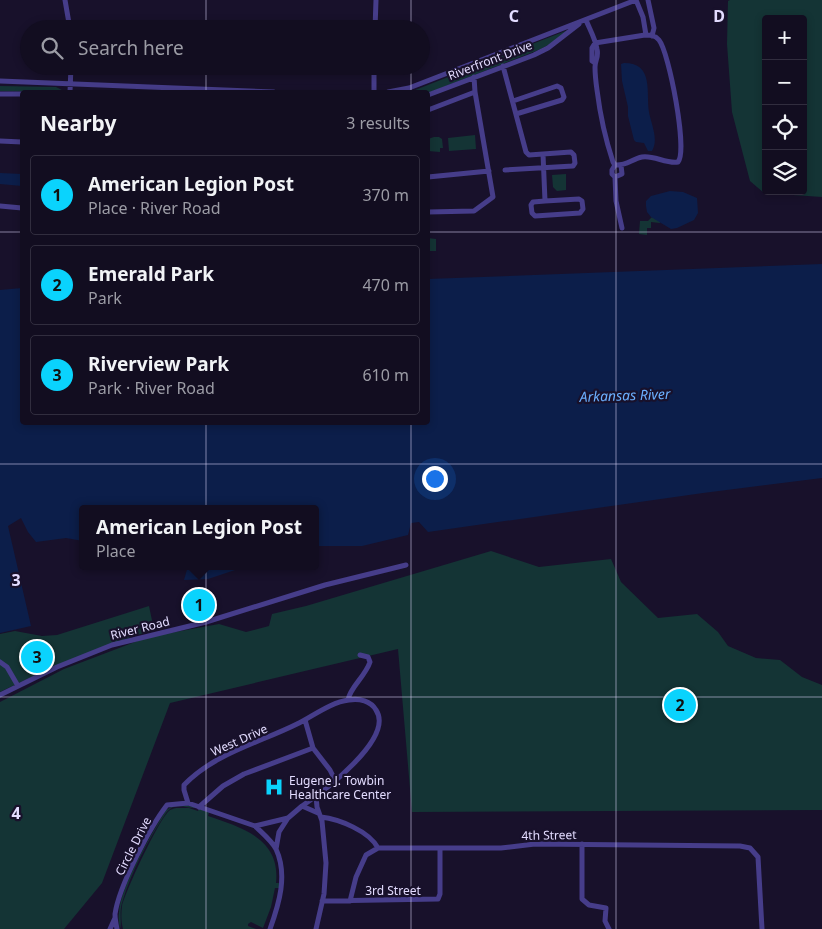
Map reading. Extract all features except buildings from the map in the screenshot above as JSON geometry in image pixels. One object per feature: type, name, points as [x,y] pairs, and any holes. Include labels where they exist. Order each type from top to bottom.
[{"type":"street","points":[[65,0],[68,20]]},
{"type":"street","points":[[375,20],[376,0]]},
{"type":"street","points":[[622,228],[616,201],[615,177],[612,174],[612,170],[618,165],[642,157],[675,163],[681,159],[678,112],[671,77],[660,42],[649,35],[636,0]]},
{"type":"street","name":"Riverfront Drive","points":[[398,90],[409,88],[636,0]]},
{"type":"street","points":[[595,43],[649,35],[654,28],[648,0]]},
{"type":"street","points":[[643,17],[651,15]]},
{"type":"street","points":[[584,21],[594,37],[592,61],[596,63],[597,91],[604,135],[613,162],[618,165],[622,174],[615,177]]},
{"type":"street","name":"Riverfront Drive","points":[[430,94],[534,55],[548,48],[584,21]]},
{"type":"street","points":[[503,66],[526,152],[529,155],[571,152],[574,154],[575,163],[573,166],[505,170]]},
{"type":"street","points":[[70,90],[71,75]]},
{"type":"street","points":[[374,75],[374,90]]},
{"type":"street","points":[[430,212],[474,211],[493,197],[474,77]]},
{"type":"street","points":[[0,82],[223,90]]},
{"type":"street","points":[[513,101],[557,86],[561,88],[564,97],[562,100],[516,114]]},
{"type":"street","points":[[430,109],[475,92]]},
{"type":"street","points":[[0,94],[20,94]]},
{"type":"street","points":[[0,141],[20,142]]},
{"type":"street","points":[[542,154],[545,201]]},
{"type":"street","points":[[430,177],[489,171]]},
{"type":"street","points":[[579,199],[582,201],[583,209],[580,213],[535,216],[532,214],[530,205],[533,202],[545,201],[579,199]]},
{"type":"street","points":[[0,206],[20,208]]},
{"type":"street","name":"River Road","points":[[0,695],[57,667],[112,645],[206,622],[325,585],[406,565]]},
{"type":"street","points":[[276,849],[279,832],[288,818],[335,780],[368,747],[376,734],[380,722],[377,711],[370,703],[348,700],[349,694],[364,676],[370,662],[368,656],[360,655]]},
{"type":"street","points":[[0,662],[7,667],[18,686]]},
{"type":"street","name":"West Drive","points":[[188,803],[184,785],[200,771],[221,757],[348,700]]},
{"type":"street","points":[[306,720],[313,748],[330,770],[335,780]]},
{"type":"street","points":[[199,807],[218,790],[244,774],[313,748]]},
{"type":"street","points":[[316,796],[326,863],[322,901],[316,929]]},
{"type":"street","points":[[188,803],[255,826],[276,849],[282,868],[282,880],[276,911],[270,929]]},
{"type":"street","name":"Circle Drive","points":[[115,918],[124,886],[156,821],[167,805],[188,803]]},
{"type":"street","points":[[302,806],[313,809],[320,815],[354,827],[375,842],[378,848],[366,855],[356,877],[350,901]]},
{"type":"street","points":[[255,826],[288,818]]},
{"type":"street","name":"4th Street","points":[[378,848],[501,848],[534,844],[746,847],[758,857],[762,929]]},
{"type":"street","points":[[582,844],[582,894],[585,903],[606,908],[605,921],[610,929]]},
{"type":"street","name":"3rd Street","points":[[322,901],[435,900],[439,898],[440,894],[440,848]]},
{"type":"street","points":[[110,929],[115,918]]},
{"type":"street","points":[[115,918],[117,929]]},
{"type":"green space","points":[[730,0],[822,0],[822,197],[793,195],[807,195],[807,15],[762,15],[762,191],[750,181],[732,112],[727,44],[728,1]]},
{"type":"green space","points":[[568,30],[541,49],[430,92],[430,90],[415,90]]},
{"type":"green space","points":[[0,86],[56,87],[62,90],[20,91],[0,91]]},
{"type":"green space","points":[[475,135],[476,149],[449,151],[448,138]]},
{"type":"green space","points":[[439,137],[442,139],[443,148],[440,148],[440,152],[430,151],[430,138]]},
{"type":"green space","points":[[566,174],[566,190],[557,191],[553,187],[552,175]]},
{"type":"green space","points":[[652,217],[660,221],[660,223],[651,222],[651,228],[647,228],[647,235],[639,234],[640,221],[648,221]]},
{"type":"green space","points":[[430,238],[436,239],[436,251],[430,251]]},
{"type":"green space","points":[[491,551],[539,567],[611,559],[621,582],[658,618],[697,614],[718,632],[728,646],[756,658],[780,660],[802,677],[822,685],[822,810],[412,812],[398,649],[170,703],[102,883],[64,929],[0,929],[0,702],[64,669],[148,637],[219,624],[246,632],[269,626],[272,614],[306,606]]},
{"type":"green space","points":[[149,606],[154,630],[95,650],[0,692],[0,634],[15,631],[42,636],[57,635]]},
{"type":"green space","points":[[175,805],[197,808],[173,807],[159,823],[130,880],[121,906],[120,929],[119,917],[121,903],[124,890],[143,850],[166,810]]},
{"type":"green space","points":[[189,808],[198,811],[199,809],[209,812],[208,816],[245,830],[265,845],[272,855],[276,868],[276,883],[280,883],[279,888],[275,888],[271,907],[263,928],[251,922],[248,926],[256,929],[123,929],[121,918],[122,906],[136,872],[150,841],[164,817],[170,810]]},
{"type":"water","points":[[621,64],[634,64],[640,68],[647,80],[649,112],[655,137],[652,151],[648,151],[644,143],[634,140],[622,81]]},
{"type":"water","points":[[0,173],[20,174],[20,186],[0,184]]},
{"type":"water","points":[[670,191],[683,192],[697,198],[698,213],[694,220],[671,229],[651,217],[647,212],[646,206],[646,201],[651,196]]},
{"type":"water","name":"Arkansas River","points":[[822,264],[822,478],[428,532],[419,522],[411,523],[408,535],[362,546],[319,546],[319,505],[79,505],[79,540],[66,538],[36,542],[21,518],[8,526],[31,626],[0,633],[0,290],[20,288],[20,425],[430,425],[430,279]]},
{"type":"water","points":[[187,570],[235,570],[208,579],[184,580]]},
{"type":"place","name":"American Legion Post","points":[[199,605]]},
{"type":"place","name":"Riverview Park","points":[[37,657]]},
{"type":"place","name":"Emerald Park","points":[[680,705]]},
{"type":"place","name":"Eugene J. Towbin Healthcare Center","points":[[274,787]]}]
